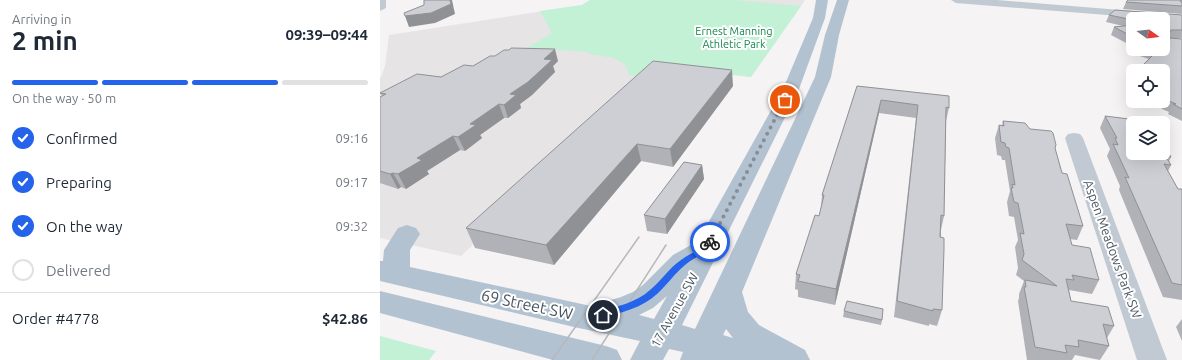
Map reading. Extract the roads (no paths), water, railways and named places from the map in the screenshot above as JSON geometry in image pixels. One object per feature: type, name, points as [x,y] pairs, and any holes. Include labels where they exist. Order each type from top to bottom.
[{"type":"main road","name":"17 Avenue SW","points":[[646,360],[708,247],[791,88],[819,18],[822,0]]},
{"type":"main road","points":[[831,0],[834,28]]},
{"type":"main road","points":[[700,352],[823,77],[834,28],[843,0]]},
{"type":"main road","points":[[834,28],[851,3],[856,0]]},
{"type":"main road","points":[[766,205],[798,102],[799,97],[791,88]]},
{"type":"main road","points":[[380,246],[407,234],[398,244],[389,273]]},
{"type":"main road","points":[[632,314],[682,262],[708,247]]},
{"type":"main road","name":"69 Street SW","points":[[389,273],[583,316],[632,314],[661,333],[700,352],[767,360]]},
{"type":"main road","points":[[728,292],[734,317],[748,334],[794,360]]},
{"type":"main road","points":[[380,302],[549,350],[605,360]]},
{"type":"street","points":[[380,8],[381,0]]},
{"type":"street","points":[[956,0],[1021,3],[1182,18]]},
{"type":"street","name":"Aspen Meadows Park SW","points":[[1074,138],[1152,360]]},
{"type":"tram line","points":[[552,360],[639,237]]},
{"type":"tram line","points":[[592,360],[666,245]]},
{"type":"park label","name":"Ernest Manning Athletic Park","points":[[734,37]]}]
